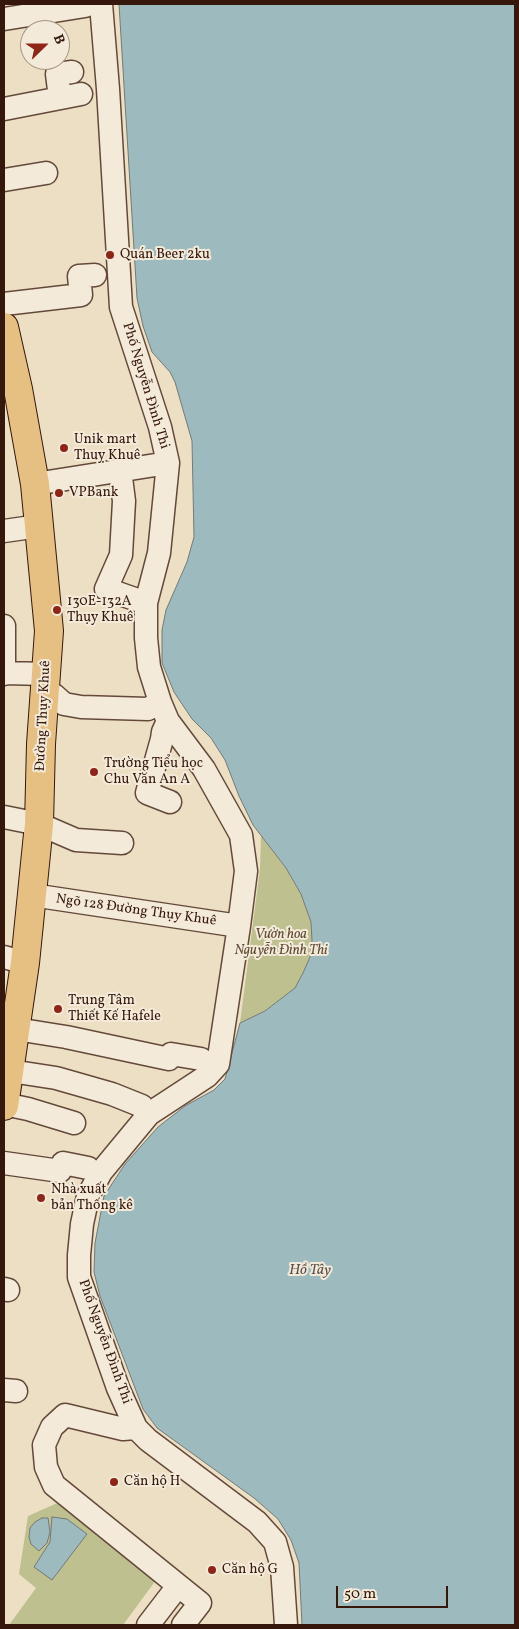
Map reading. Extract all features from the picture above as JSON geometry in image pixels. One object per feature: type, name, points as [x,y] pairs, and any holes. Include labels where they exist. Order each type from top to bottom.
[{"type":"main road","name":"Đường Thụy Khuê","points":[[4,327],[11,390],[35,484],[48,631],[39,824],[32,896],[15,960],[4,1105]]},
{"type":"street","points":[[4,19],[93,5]]},
{"type":"street","name":"Phố Nguyễn Đình Thi","points":[[93,5],[108,89],[121,307],[160,427],[168,462],[159,553],[146,603],[146,638],[149,667],[164,712],[204,769],[241,835],[246,871],[218,1064],[207,1076],[149,1114],[101,1172],[88,1196],[82,1224],[79,1277],[118,1388],[136,1428],[148,1440],[257,1522],[275,1542],[282,1567],[286,1625]]},
{"type":"street","points":[[4,108],[70,96],[57,74]]},
{"type":"street","points":[[4,180],[46,173]]},
{"type":"street","points":[[4,304],[81,295],[79,276],[95,275]]},
{"type":"street","points":[[35,484],[168,462]]},
{"type":"street","points":[[120,470],[124,501],[121,555],[106,589],[146,603]]},
{"type":"street","points":[[4,531],[39,526]]},
{"type":"street","points":[[4,626],[4,673],[46,684],[64,704],[81,707],[148,709],[164,712],[162,739],[147,793],[170,802]]},
{"type":"street","points":[[4,817],[39,824],[76,840],[122,843]]},
{"type":"street","name":"Ngõ 128 Đường Thụy Khuê","points":[[32,896],[239,926]]},
{"type":"street","points":[[10,1031],[66,1037],[169,1059],[171,1054],[201,1059]]},
{"type":"street","points":[[6,1071],[56,1078],[97,1089],[142,1106]]},
{"type":"street","points":[[4,1105],[28,1109],[74,1123]]},
{"type":"street","points":[[4,1163],[60,1172],[63,1163],[88,1168]]},
{"type":"street","points":[[136,1428],[123,1429],[65,1415],[52,1427],[44,1445],[46,1467],[54,1485],[200,1603],[183,1625]]},
{"type":"street","points":[[148,1625],[178,1586]]},
{"type":"green space","name":"Vườn hoa Nguyễn Đình Thi","points":[[261,835],[286,868],[301,894],[311,922],[312,941],[310,957],[295,988],[265,1011],[240,1023],[260,869]]},
{"type":"green space","points":[[62,1501],[100,1528],[96,1535],[156,1580],[123,1625],[9,1625],[36,1588],[19,1574],[28,1516]]},
{"type":"water","name":"Hồ Tây","points":[[119,4],[515,4],[515,1625],[302,1625],[299,1563],[291,1540],[278,1519],[254,1498],[157,1428],[143,1409],[100,1296],[94,1272],[95,1243],[104,1196],[125,1164],[158,1127],[185,1106],[214,1090],[225,1079],[240,1023],[265,1011],[295,988],[310,957],[312,941],[311,922],[301,894],[286,868],[253,825],[225,760],[211,738],[192,719],[174,692],[162,663],[162,630],[166,610],[187,562],[194,537],[192,441],[175,382],[170,372],[152,352],[143,326],[137,298]]},
{"type":"water","points":[[52,1517],[67,1519],[87,1534],[52,1580],[34,1567],[50,1542]]},
{"type":"water","points":[[42,1518],[48,1518],[50,1532],[47,1543],[39,1551],[31,1544],[29,1537],[30,1528]]},
{"type":"place","name":"Quán Beer 2ku","points":[[110,255]]},
{"type":"place","name":"Unik mart Thuỵ Khuê","points":[[64,448]]},
{"type":"place","name":"VPBank","points":[[59,493]]},
{"type":"place","name":"130E-132A Thụy Khuê","points":[[57,610]]},
{"type":"place","name":"Trường Tiểu học Chu Văn An A","points":[[94,772]]},
{"type":"place","name":"Trung Tâm Thiết Kế Hafele","points":[[58,1009]]},
{"type":"place","name":"Nhà xuất bản Thống kê","points":[[41,1198]]},
{"type":"place","name":"Căn hộ H","points":[[114,1482]]},
{"type":"place","name":"Căn hộ G","points":[[212,1570]]}]
